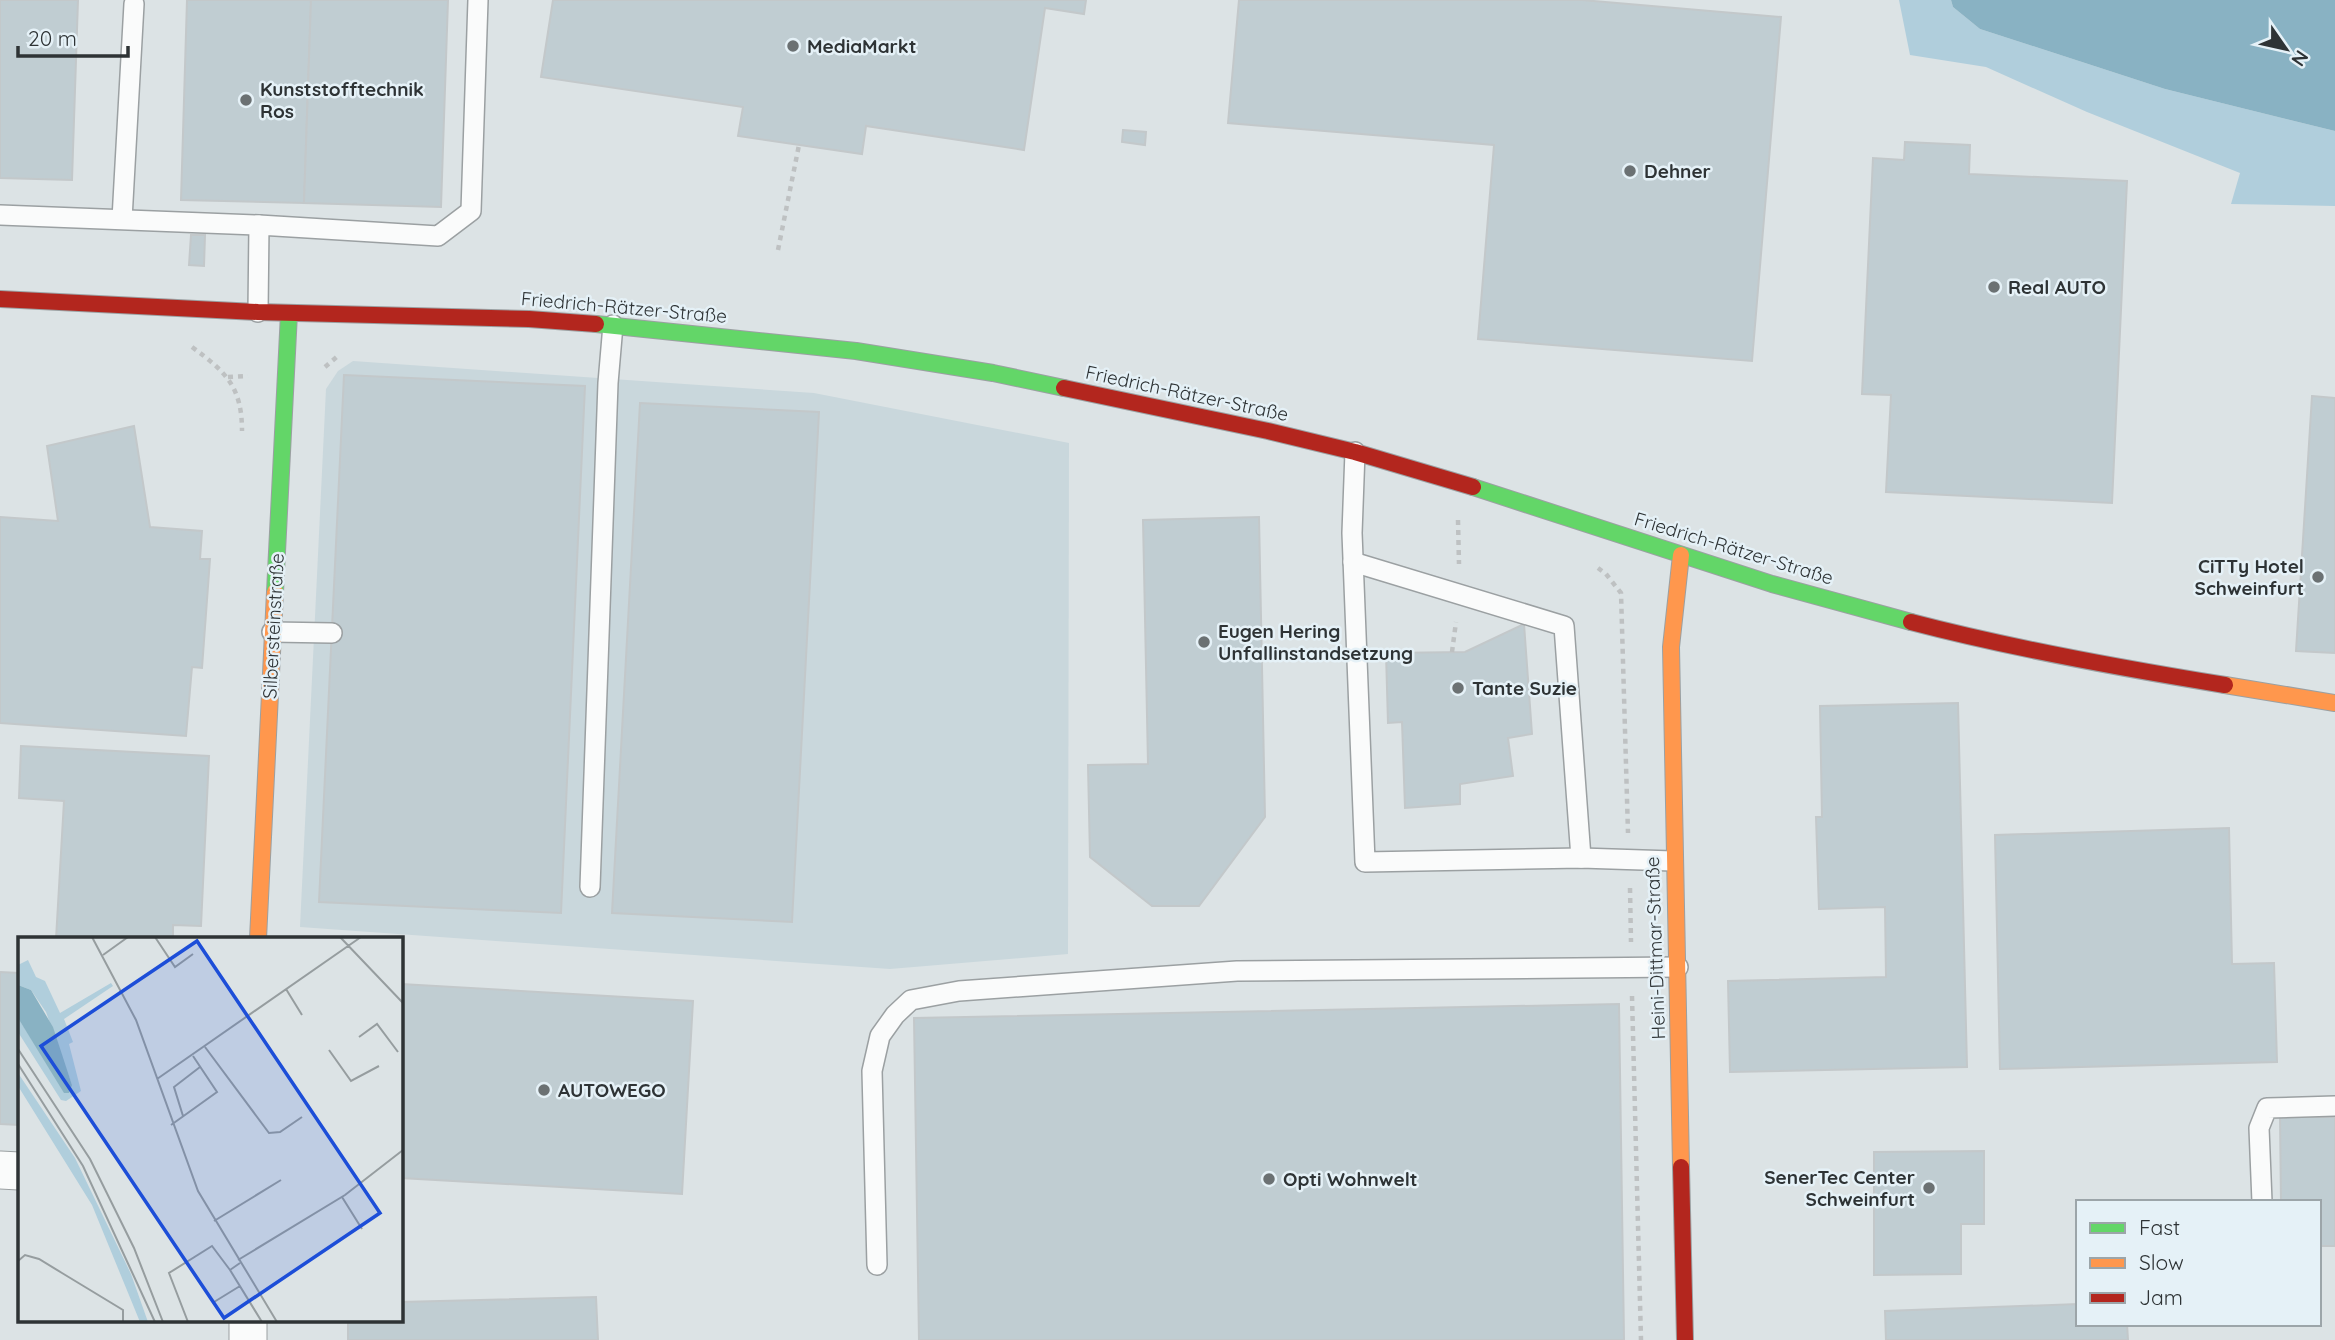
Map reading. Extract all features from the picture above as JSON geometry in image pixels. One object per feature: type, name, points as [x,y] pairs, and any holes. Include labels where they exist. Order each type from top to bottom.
[{"type":"street","name":"Friedrich-Rätzer-Straße","points":[[0,299],[258,312],[529,319],[613,325],[856,351],[993,373],[1355,452],[1536,506],[1772,584],[1953,633],[2150,673],[2335,703]]},
{"type":"street","name":"Silbersteinstraße","points":[[258,937],[289,313]]},
{"type":"street","name":"Heini-Dittmar-Straße","points":[[1681,555],[1671,647],[1673,861],[1678,967],[1685,1340]]},
{"type":"street","points":[[0,1170],[18,1171]]},
{"type":"street","points":[[248,1322],[248,1340]]},
{"type":"lane","points":[[0,215],[259,225],[438,236],[471,211],[478,0]]},
{"type":"lane","points":[[122,219],[134,4]]},
{"type":"lane","points":[[258,312],[259,225]]},
{"type":"lane","points":[[590,887],[608,383],[613,325]]},
{"type":"lane","points":[[1355,452],[1353,562],[1365,862],[1580,858],[1673,861]]},
{"type":"lane","points":[[1353,562],[1564,626],[1580,858]]},
{"type":"lane","points":[[272,632],[332,633]]},
{"type":"lane","points":[[877,1265],[872,1071],[880,1036],[894,1014],[911,1000],[959,991],[1237,971],[1678,967]]},
{"type":"lane","points":[[2262,1200],[2259,1128],[2267,1108],[2335,1106]]},
{"type":"path","points":[[778,250],[799,145]]},
{"type":"path","points":[[183,344],[192,347],[228,377],[240,404],[242,440]]},
{"type":"path","points":[[320,372],[344,351]]},
{"type":"path","points":[[1458,520],[1470,524]]},
{"type":"path","points":[[1596,566],[1621,593],[1641,1340]]},
{"type":"shaded area","points":[[1899,0],[1951,0],[1953,7],[1980,29],[2165,89],[2335,131],[2335,206],[2231,204],[2240,173],[2087,112],[1986,67],[1910,55]]},
{"type":"shaded area","points":[[1951,0],[2335,0],[2335,131],[2165,89],[1980,29],[1953,7]]},
{"type":"shaded area","points":[[353,361],[814,393],[1069,443],[1068,954],[890,969],[300,927],[326,389],[338,371]]},
{"type":"building","points":[[0,0],[78,0],[72,180],[0,178]]},
{"type":"building","name":"Kunststofftechnik Ros","points":[[187,0],[311,0],[304,203],[181,200]]},
{"type":"building","points":[[311,0],[448,0],[441,207],[304,203]]},
{"type":"building","name":"MediaMarkt","points":[[553,0],[1086,0],[1084,14],[1045,8],[1024,150],[866,126],[862,154],[738,136],[743,107],[541,77]]},
{"type":"building","name":"Dehner","points":[[1239,0],[1582,0],[1781,17],[1752,361],[1478,339],[1494,145],[1228,123]]},
{"type":"building","points":[[1123,130],[1146,132],[1145,145],[1122,142]]},
{"type":"building","name":"Real AUTO","points":[[1905,142],[1970,145],[1969,174],[2127,181],[2112,503],[1886,492],[1891,395],[1862,394],[1873,158],[1904,160]]},
{"type":"building","points":[[191,235],[205,235],[204,266],[189,265]]},
{"type":"building","points":[[344,375],[585,386],[561,913],[319,902]]},
{"type":"building","name":"CiTTy Hotel Schweinfurt","points":[[2312,396],[2335,398],[2335,653],[2296,651]]},
{"type":"building","points":[[640,403],[819,412],[792,922],[612,913]]},
{"type":"building","points":[[134,426],[150,527],[202,531],[200,559],[210,559],[202,668],[192,667],[186,736],[0,723],[0,517],[58,521],[47,446]]},
{"type":"building","name":"Eugen Hering Unfallinstandsetzung","points":[[1259,517],[1265,817],[1199,906],[1152,906],[1090,857],[1088,765],[1148,764],[1143,520]]},
{"type":"building","name":"Tante Suzie","points":[[1524,624],[1532,734],[1508,738],[1513,776],[1460,784],[1460,804],[1405,808],[1402,722],[1388,723],[1386,653],[1465,652]]},
{"type":"building","points":[[1958,703],[1967,1067],[1730,1072],[1728,981],[1886,977],[1885,907],[1819,909],[1816,817],[1822,817],[1820,706]]},
{"type":"building","points":[[21,746],[209,756],[201,926],[173,925],[173,937],[56,937],[64,801],[19,798]]},
{"type":"building","points":[[2229,828],[2232,964],[2274,963],[2277,1062],[2000,1069],[1995,835]]},
{"type":"building","points":[[0,972],[18,973],[18,1125],[0,1124]]},
{"type":"building","name":"AUTOWEGO","points":[[402,984],[693,1001],[682,1194],[402,1178]]},
{"type":"building","name":"Opti Wohnwelt","points":[[1619,1004],[1624,1340],[919,1340],[914,1018]]},
{"type":"building","points":[[2280,1117],[2335,1117],[2335,1246],[2321,1246],[2321,1200],[2281,1200]]},
{"type":"building","name":"SenerTec Center Schweinfurt","points":[[1984,1151],[1984,1224],[1961,1224],[1961,1274],[1874,1275],[1874,1152]]},
{"type":"building","points":[[596,1297],[598,1340],[348,1340],[348,1322],[402,1322],[402,1302]]},
{"type":"building","points":[[2076,1304],[2076,1326],[2127,1326],[2128,1340],[1886,1340],[1885,1311]]},
{"type":"traffic: fast","points":[[275,592],[289,313]]},
{"type":"traffic: fast","points":[[596,324],[856,351],[993,373],[1064,388]]},
{"type":"traffic: fast","points":[[1473,487],[1772,584],[1911,622]]},
{"type":"traffic: slow","points":[[1681,555],[1671,647],[1681,1167]]},
{"type":"traffic: slow","points":[[258,937],[275,592]]},
{"type":"traffic: slow","points":[[2225,685],[2335,703]]},
{"type":"traffic: jam","points":[[0,299],[258,312],[529,319],[596,324]]},
{"type":"traffic: jam","points":[[1064,388],[1355,452],[1473,487]]},
{"type":"traffic: jam","points":[[1911,622],[2067,657],[2225,685]]},
{"type":"traffic: jam","points":[[1681,1167],[1685,1340]]},
{"type":"place","name":"MediaMarkt","points":[[793,46]]},
{"type":"place","name":"Kunststofftechnik Ros","points":[[246,100]]},
{"type":"place","name":"Dehner","points":[[1630,171]]},
{"type":"place","name":"Real AUTO","points":[[1994,287]]},
{"type":"place","name":"CiTTy Hotel Schweinfurt","points":[[2318,577]]},
{"type":"place","name":"Eugen Hering Unfallinstandsetzung","points":[[1204,642]]},
{"type":"place","name":"Tante Suzie","points":[[1458,688]]},
{"type":"place","name":"AUTOWEGO","points":[[544,1090]]},
{"type":"place","name":"Opti Wohnwelt","points":[[1269,1179]]},
{"type":"place","name":"SenerTec Center Schweinfurt","points":[[1929,1188]]}]
